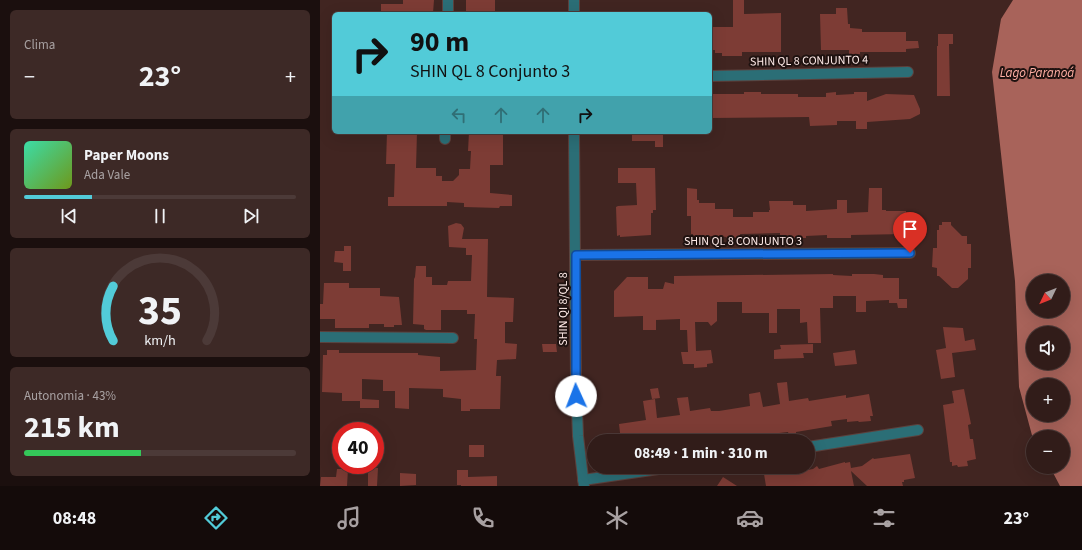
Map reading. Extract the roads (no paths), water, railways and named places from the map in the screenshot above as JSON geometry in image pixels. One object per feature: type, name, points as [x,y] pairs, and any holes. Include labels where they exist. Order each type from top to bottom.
[{"type":"street","points":[[448,0],[448,12]]},
{"type":"street","points":[[574,0],[574,12]]},
{"type":"street","name":"SHIN QL 8 CONJUNTO 4","points":[[712,76],[908,72]]},
{"type":"street","name":"SHIN QI 8/QL 8","points":[[574,134],[576,398],[578,436],[584,483]]},
{"type":"street","name":"SHIN QL 8 CONJUNTO 3","points":[[576,255],[910,253]]},
{"type":"street","points":[[320,337],[453,338]]},
{"type":"street","points":[[815,446],[918,430]]},
{"type":"street","points":[[584,483],[634,474]]},
{"type":"water","name":"Lago Paranoá","points":[[1013,0],[1082,0],[1082,486],[1060,486],[1054,474],[1070,474],[1070,430],[1031,430],[1028,422],[1070,422],[1070,378],[1026,378],[1026,413],[1019,387],[1015,281],[992,72],[1001,19]]}]
